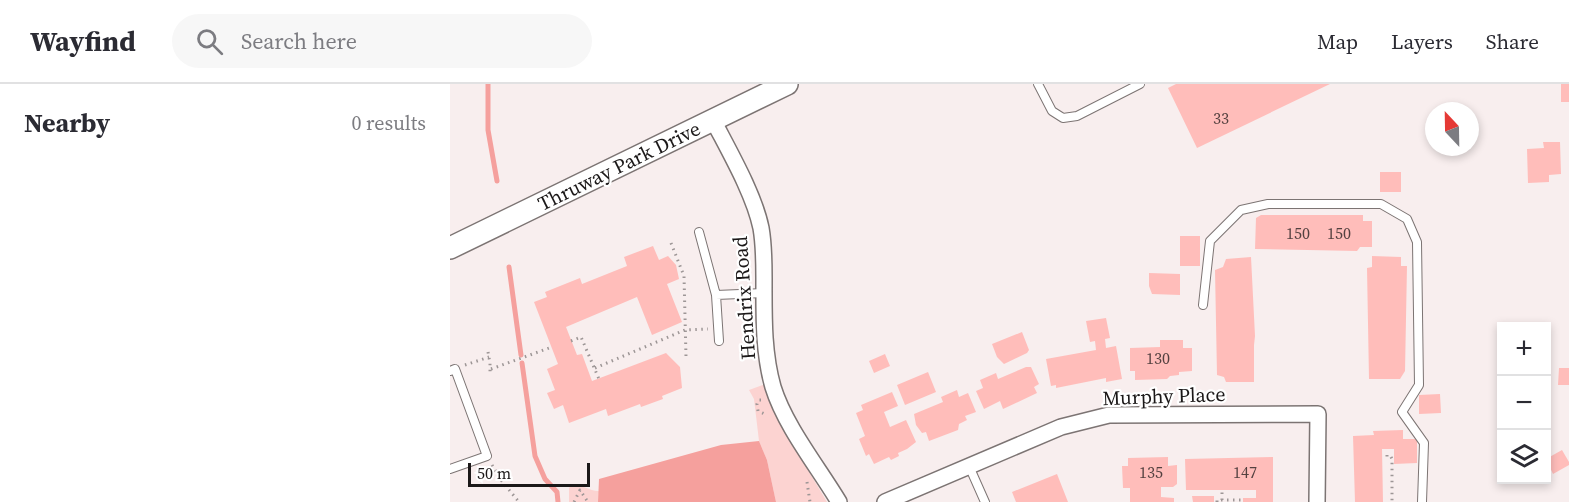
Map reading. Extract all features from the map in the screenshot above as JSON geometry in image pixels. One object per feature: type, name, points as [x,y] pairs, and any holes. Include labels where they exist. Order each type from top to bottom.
[{"type":"main road","name":"Thruway Park Drive","points":[[450,248],[787,84]]},
{"type":"street","name":"Hendrix Road","points":[[713,120],[751,198],[761,227],[764,254],[766,357],[779,404],[839,502]]},
{"type":"street","name":"Murphy Place","points":[[885,502],[1061,427],[1109,416],[1318,414],[1317,502]]},
{"type":"lane","points":[[1038,84],[1052,111],[1063,118],[1077,116],[1140,84]]},
{"type":"lane","points":[[1203,305],[1210,241],[1241,210],[1268,204],[1381,204],[1407,219],[1417,242],[1419,386],[1402,412],[1424,443],[1422,502]]},
{"type":"lane","points":[[699,232],[716,295],[719,341]]},
{"type":"lane","points":[[716,295],[764,293]]},
{"type":"lane","points":[[450,469],[487,456],[453,370]]},
{"type":"lane","points":[[969,466],[985,502]]},
{"type":"path","points":[[671,243],[684,276],[686,357]]},
{"type":"path","points":[[595,368],[685,330],[718,329]]},
{"type":"path","points":[[572,341],[581,337],[599,379]]},
{"type":"path","points":[[453,370],[488,354],[490,371],[552,347]]},
{"type":"path","points":[[1387,454],[1387,457],[1392,459],[1392,502]]},
{"type":"path","points":[[487,456],[501,480],[519,502]]},
{"type":"path","points":[[574,502],[580,490],[588,502]]},
{"type":"path","points":[[1222,490],[1222,500]]},
{"type":"path","points":[[1217,502],[1217,500],[1241,500],[1241,502]]},
{"type":"shaded area","points":[[765,384],[773,411],[827,502],[776,502],[767,460],[759,441],[754,399],[749,390]]},
{"type":"shaded area","points":[[759,441],[767,460],[776,502],[598,502],[599,479],[721,445]]},
{"type":"shaded area","points":[[572,484],[599,491],[598,502],[569,502],[569,488]]},
{"type":"building","points":[[1176,84],[1330,84],[1197,148],[1168,88]]},
{"type":"building","points":[[1561,84],[1569,84],[1569,102],[1561,102]]},
{"type":"building","points":[[1543,142],[1560,142],[1561,174],[1549,175],[1549,182],[1528,183],[1527,149],[1544,148]]},
{"type":"building","points":[[1380,172],[1401,172],[1401,192],[1380,192]]},
{"type":"building","points":[[1261,215],[1363,215],[1363,221],[1372,221],[1372,247],[1360,247],[1357,251],[1255,249],[1256,218]]},
{"type":"building","points":[[1180,236],[1200,236],[1200,266],[1180,266]]},
{"type":"building","points":[[653,246],[659,260],[668,256],[676,265],[679,279],[667,284],[682,322],[652,335],[637,297],[566,327],[577,355],[582,354],[592,381],[666,353],[680,367],[682,388],[662,396],[663,399],[641,407],[640,404],[608,416],[606,409],[569,423],[563,405],[554,409],[547,393],[555,390],[547,369],[558,364],[534,302],[547,297],[545,292],[580,278],[582,284],[627,266],[624,257]]},
{"type":"building","points":[[1372,256],[1401,257],[1401,266],[1407,266],[1405,371],[1400,379],[1369,379],[1367,268],[1372,267]]},
{"type":"building","points":[[1251,257],[1255,336],[1254,382],[1226,382],[1224,377],[1217,375],[1215,270],[1223,267],[1226,259]]},
{"type":"building","points":[[1149,273],[1180,274],[1180,295],[1152,294],[1149,286]]},
{"type":"building","points":[[1106,318],[1110,338],[1105,339],[1106,348],[1116,346],[1122,379],[1106,382],[1106,378],[1056,388],[1056,385],[1051,386],[1046,359],[1096,350],[1095,341],[1090,342],[1086,321]]},
{"type":"building","points":[[1022,332],[1029,350],[1004,364],[997,357],[992,344]]},
{"type":"building","points":[[1160,340],[1183,340],[1183,348],[1192,348],[1192,371],[1179,372],[1179,375],[1170,376],[1167,379],[1135,380],[1135,371],[1130,371],[1130,348],[1160,347]]},
{"type":"building","points":[[885,354],[890,366],[874,373],[869,361]]},
{"type":"building","points":[[1031,367],[1039,384],[1034,387],[1037,393],[1003,409],[1000,401],[984,409],[976,391],[983,388],[980,380],[996,373],[998,379]]},
{"type":"building","points":[[1559,368],[1569,368],[1569,385],[1558,385]]},
{"type":"building","points":[[928,372],[936,392],[905,405],[897,385]]},
{"type":"building","points":[[957,390],[959,397],[968,393],[976,412],[965,416],[967,420],[959,424],[958,430],[929,441],[926,432],[922,433],[916,425],[914,414],[943,402],[941,397]]},
{"type":"building","points":[[892,392],[898,406],[884,412],[890,427],[906,420],[916,442],[898,453],[899,456],[891,460],[889,457],[874,464],[869,454],[866,456],[859,439],[865,436],[856,413],[863,410],[861,405]]},
{"type":"building","points":[[1440,394],[1441,413],[1419,414],[1419,395]]},
{"type":"building","points":[[1403,430],[1403,439],[1417,439],[1417,463],[1394,464],[1394,449],[1382,449],[1383,502],[1355,502],[1353,436],[1374,435],[1373,431]]},
{"type":"building","points":[[1562,450],[1569,465],[1553,474],[1551,456]]},
{"type":"building","points":[[1168,457],[1168,466],[1177,465],[1177,484],[1173,487],[1161,487],[1161,497],[1174,498],[1174,502],[1130,502],[1130,488],[1123,488],[1122,466],[1128,466],[1128,458]]},
{"type":"building","points":[[1273,457],[1273,502],[1243,502],[1243,498],[1256,498],[1256,490],[1186,490],[1185,459]]},
{"type":"building","points":[[1057,474],[1068,502],[1016,502],[1012,492]]},
{"type":"building","points":[[1192,496],[1214,496],[1214,502],[1193,502]]},
{"type":"waterway","points":[[488,84],[488,130],[497,181]]},
{"type":"waterway","points":[[509,267],[521,355]]},
{"type":"waterway","points":[[522,363],[535,456],[545,479],[557,492],[558,502]]}]
